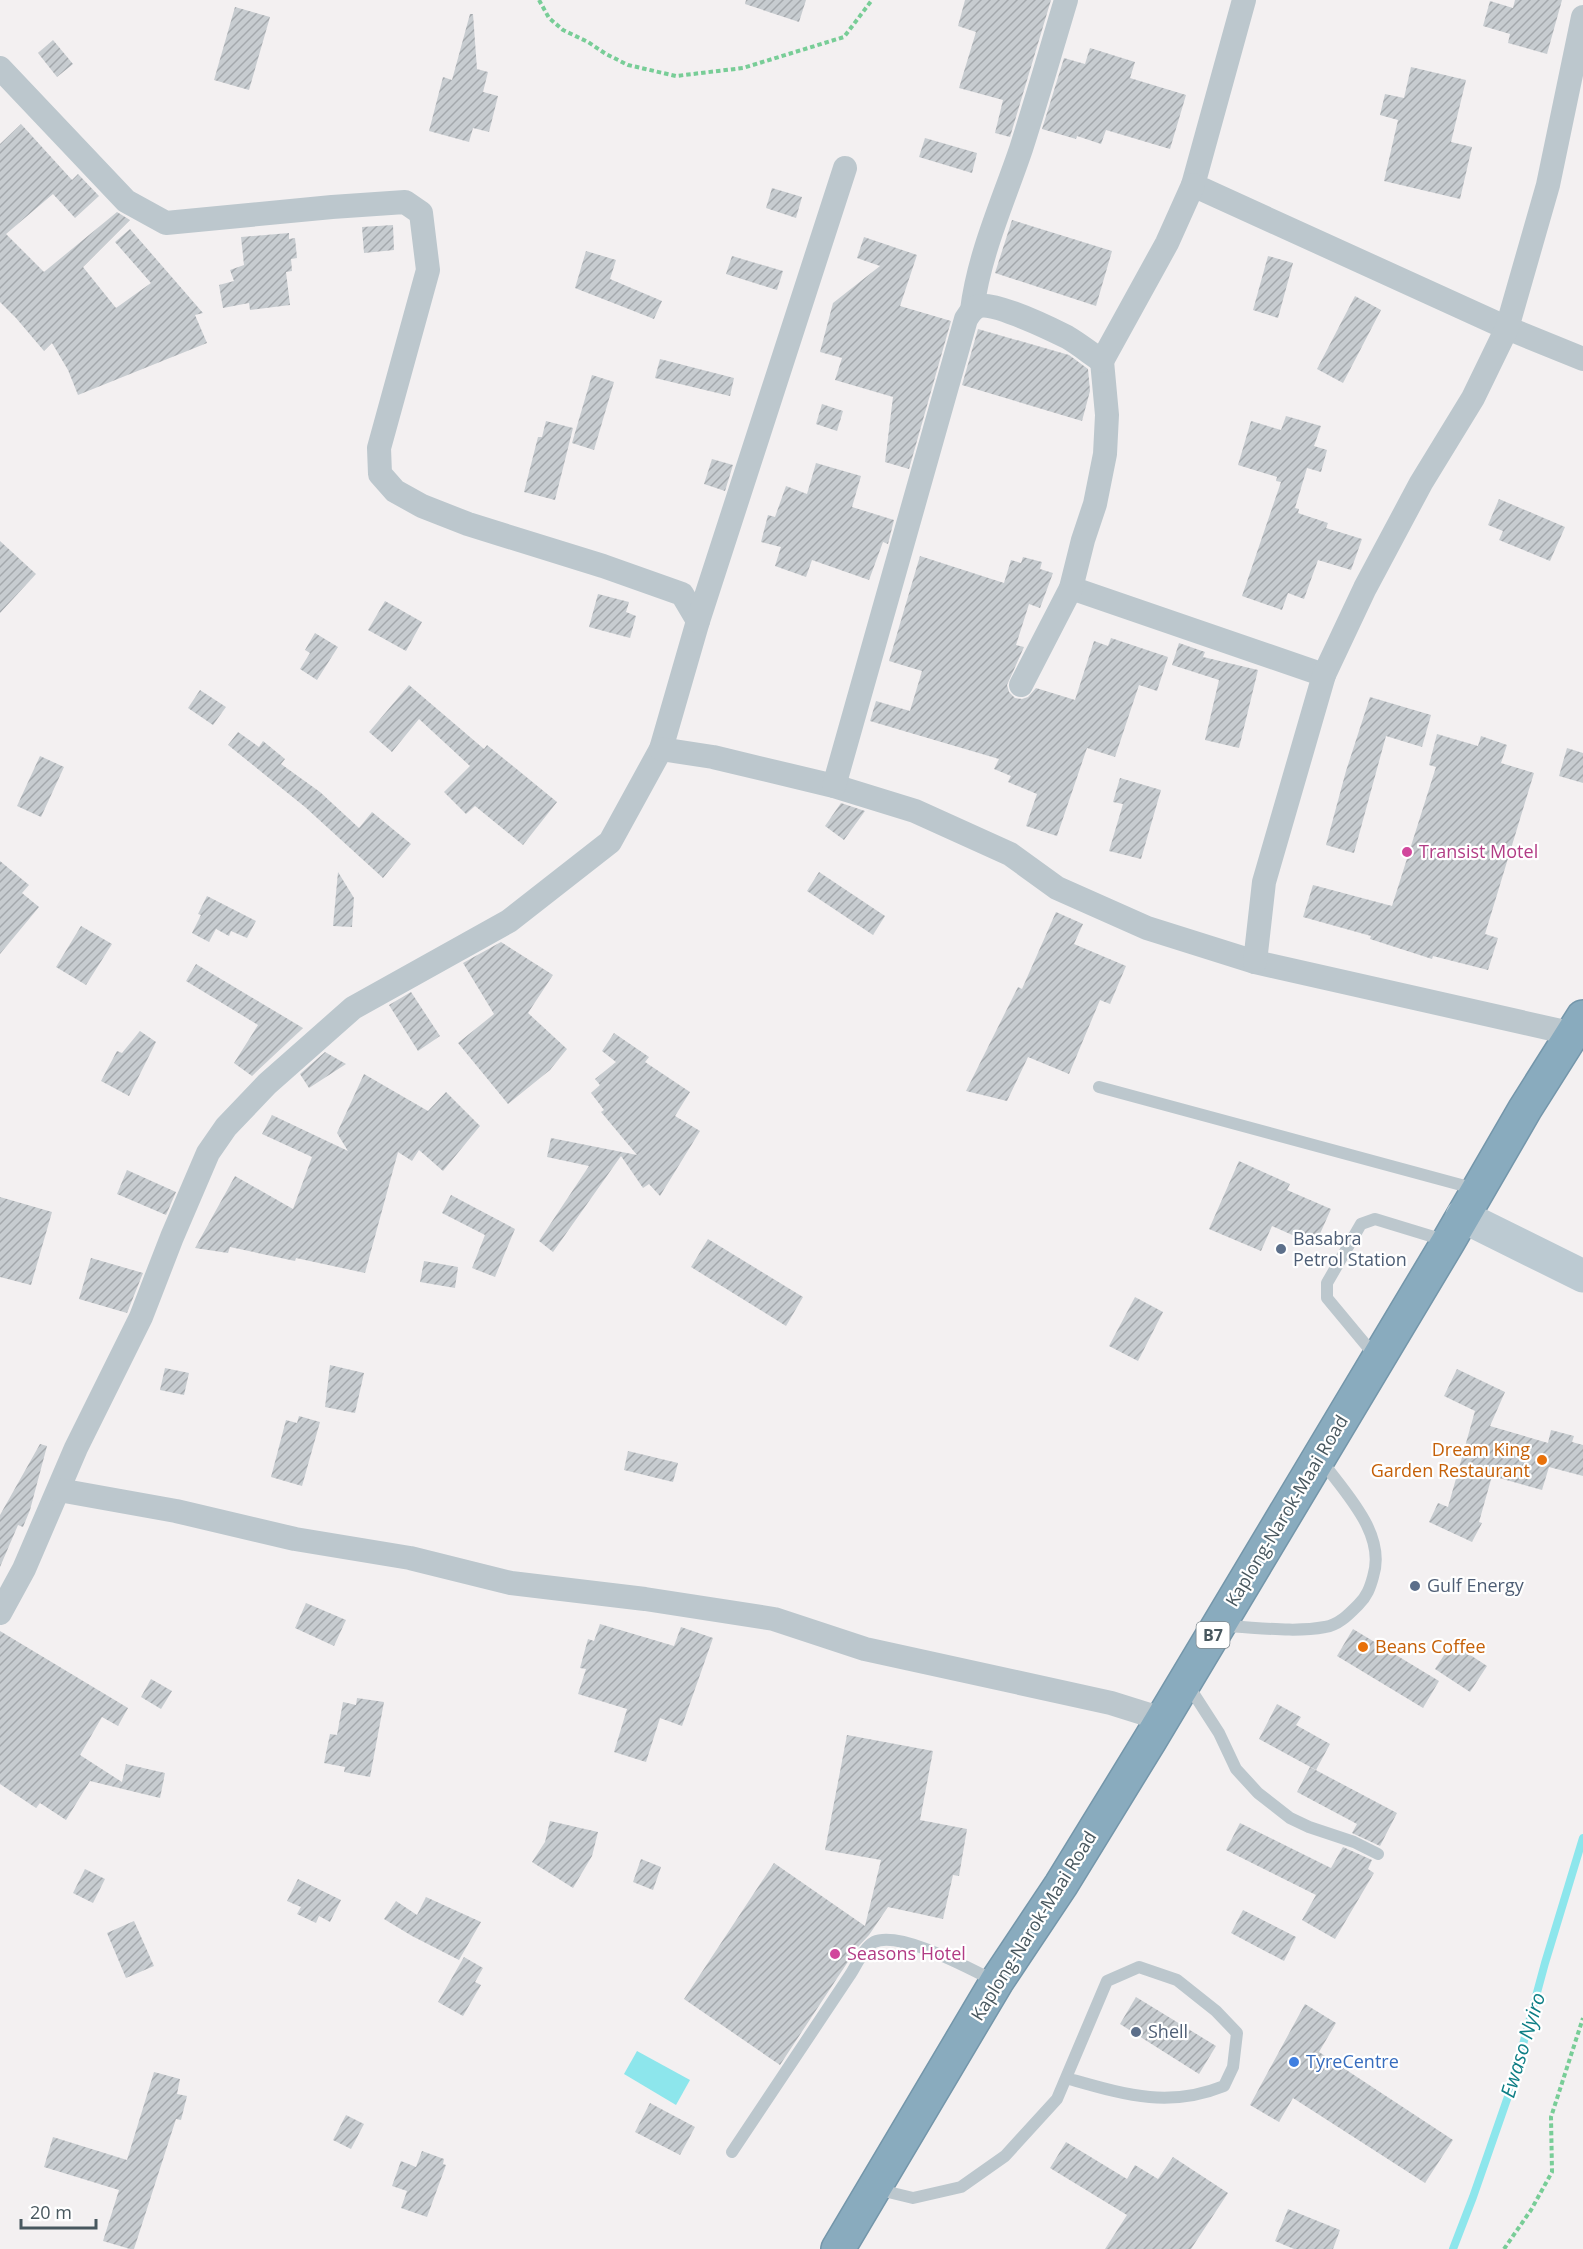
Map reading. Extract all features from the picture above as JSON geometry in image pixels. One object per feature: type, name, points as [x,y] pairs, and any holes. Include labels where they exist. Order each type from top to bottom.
[{"type":"highway","name":"Kaplong-Narok-Maai Road","points":[[838,2249],[996,1981],[1061,1885],[1219,1626],[1525,1109],[1578,1026]]},
{"type":"street","points":[[834,786],[956,351],[966,319],[972,310],[975,284],[1021,149],[1066,0]]},
{"type":"street","points":[[1021,685],[1071,588],[1095,504],[1105,454],[1107,415],[1102,361],[1167,243],[1193,185],[1244,0]]},
{"type":"street","points":[[1255,962],[1264,882],[1324,675],[1420,483],[1473,398],[1507,328],[1548,185],[1583,17]]},
{"type":"street","points":[[0,68],[126,201],[166,223],[405,202],[422,213],[428,270],[379,448],[380,474],[395,491],[422,506],[468,524],[603,566],[682,594],[698,621]]},
{"type":"street","points":[[0,1613],[24,1569],[76,1448],[141,1317],[208,1153],[226,1127],[267,1084],[353,1008],[509,921],[610,842],[661,749],[698,621],[845,168]]},
{"type":"street","points":[[1193,185],[1507,328],[1583,359]]},
{"type":"street","points":[[972,310],[980,306],[995,308],[1030,320],[1068,338],[1102,361]]},
{"type":"street","points":[[1071,588],[1324,675]]},
{"type":"street","points":[[661,749],[713,757],[834,786],[915,811],[1010,854],[1057,888],[1147,928],[1255,962],[1578,1026]]},
{"type":"street","points":[[1463,1216],[1583,1276]]},
{"type":"street","points":[[59,1490],[176,1511],[295,1539],[410,1558],[511,1583],[645,1599],[774,1619],[865,1649],[1111,1703],[1162,1719]]},
{"type":"lane","points":[[1099,1087],[1463,1216]]},
{"type":"lane","points":[[1378,1359],[1327,1298],[1327,1283],[1362,1224],[1375,1220],[1463,1216]]},
{"type":"lane","points":[[1219,1626],[1311,1629],[1328,1627],[1345,1618],[1367,1595],[1377,1565],[1377,1547],[1370,1529],[1318,1457]]},
{"type":"lane","points":[[1185,1681],[1219,1733],[1236,1769],[1258,1793],[1290,1818],[1354,1842],[1378,1854]]},
{"type":"lane","points":[[732,2152],[867,1947],[876,1941],[891,1940],[912,1944],[996,1981]]},
{"type":"lane","points":[[875,2188],[913,2198],[961,2187],[1005,2156],[1057,2099],[1107,1981],[1139,1967],[1177,1980],[1216,2011],[1237,2033],[1233,2067],[1224,2086],[1201,2095],[1155,2099],[1066,2078]]},
{"type":"path","points":[[539,0],[549,18],[563,30],[606,54],[628,65],[676,76],[744,68],[844,37],[872,0]]},
{"type":"path","points":[[1504,2249],[1531,2210],[1552,2172],[1551,2116],[1583,2018]]},
{"type":"water","points":[[637,2051],[690,2080],[676,2105],[624,2074]]},
{"type":"building","points":[[746,0],[806,0],[799,22],[745,4]]},
{"type":"building","points":[[965,0],[1051,0],[1010,137],[995,133],[1003,100],[959,88],[976,32],[958,26]]},
{"type":"building","points":[[1515,0],[1562,0],[1547,54],[1508,43],[1510,34],[1483,26],[1490,1],[1513,8]]},
{"type":"building","points":[[235,7],[270,17],[249,90],[214,80]]},
{"type":"building","points":[[470,14],[473,14],[477,69],[488,72],[483,92],[498,96],[489,132],[473,128],[469,142],[429,131],[443,77],[452,80]]},
{"type":"building","points":[[53,40],[73,64],[57,77],[38,53]]},
{"type":"building","points":[[1090,48],[1135,62],[1130,78],[1186,95],[1170,149],[1106,130],[1101,144],[1077,136],[1076,139],[1042,129],[1064,58],[1085,64]]},
{"type":"building","points":[[1411,67],[1466,80],[1451,142],[1472,147],[1460,199],[1384,181],[1398,120],[1380,115],[1385,94],[1404,98]]},
{"type":"building","points":[[21,124],[72,180],[78,174],[99,196],[75,218],[53,194],[6,234],[44,272],[117,212],[130,220],[83,267],[116,308],[151,283],[115,242],[130,229],[203,313],[195,315],[207,343],[78,395],[68,370],[52,343],[44,351],[0,302],[0,144]]},
{"type":"building","points":[[925,138],[977,153],[972,173],[919,157]]},
{"type":"building","points":[[772,188],[802,197],[796,218],[766,208]]},
{"type":"building","points":[[1012,220],[1112,251],[1096,306],[995,273]]},
{"type":"building","points":[[393,225],[394,250],[364,253],[362,227]]},
{"type":"building","points":[[289,233],[289,239],[295,238],[297,258],[291,259],[292,271],[286,272],[290,305],[250,310],[249,303],[223,308],[219,285],[234,281],[230,270],[244,265],[241,237]]},
{"type":"building","points":[[864,237],[917,255],[900,306],[951,321],[909,469],[885,462],[893,397],[835,380],[842,358],[820,352],[833,303],[880,266],[857,258]]},
{"type":"building","points":[[586,251],[616,260],[610,279],[662,301],[654,319],[575,288]]},
{"type":"building","points":[[732,256],[783,271],[777,290],[726,274]]},
{"type":"building","points":[[1268,256],[1293,263],[1278,318],[1253,310]]},
{"type":"building","points":[[1355,296],[1381,310],[1343,383],[1317,369]]},
{"type":"building","points":[[978,329],[1069,355],[1088,369],[1090,391],[1082,421],[962,385]]},
{"type":"building","points":[[660,359],[734,378],[730,396],[655,378]]},
{"type":"building","points":[[592,375],[614,382],[594,450],[572,443]]},
{"type":"building","points":[[822,404],[843,411],[837,431],[816,424]]},
{"type":"building","points":[[1286,416],[1321,426],[1314,446],[1327,450],[1321,472],[1307,468],[1295,508],[1299,509],[1298,513],[1328,523],[1326,528],[1362,539],[1351,570],[1318,560],[1304,599],[1288,593],[1282,610],[1242,596],[1281,482],[1276,481],[1277,477],[1238,465],[1251,421],[1281,430]]},
{"type":"building","points":[[546,421],[573,428],[555,500],[524,492],[538,437],[542,437]]},
{"type":"building","points":[[712,459],[733,465],[725,491],[704,484]]},
{"type":"building","points":[[816,463],[861,476],[852,507],[894,520],[888,544],[883,542],[869,580],[812,560],[806,577],[775,566],[781,547],[761,542],[768,515],[775,517],[786,486],[807,494]]},
{"type":"building","points":[[1499,499],[1565,527],[1550,561],[1499,540],[1503,531],[1488,525]]},
{"type":"building","points":[[0,541],[36,574],[0,613]]},
{"type":"building","points":[[920,556],[1004,583],[1011,560],[1021,563],[1023,557],[1042,562],[1040,569],[1053,573],[1040,608],[1029,604],[1016,645],[1024,647],[1007,685],[1009,692],[1015,698],[1028,697],[1036,688],[1075,700],[1094,641],[1108,646],[1111,638],[1168,657],[1157,691],[1139,685],[1115,757],[1087,748],[1057,836],[1026,826],[1037,794],[1008,782],[1011,776],[994,769],[999,759],[870,721],[876,701],[910,711],[922,671],[889,661]]},
{"type":"building","points":[[598,594],[629,602],[626,612],[636,616],[630,638],[589,627]]},
{"type":"building","points":[[385,601],[422,622],[406,651],[368,630]]},
{"type":"building","points":[[315,633],[338,647],[317,680],[300,669],[310,653],[305,650]]},
{"type":"building","points":[[1179,643],[1205,652],[1203,657],[1258,670],[1239,748],[1205,740],[1219,680],[1172,665]]},
{"type":"building","points":[[409,685],[484,749],[487,745],[557,802],[523,845],[475,806],[466,814],[444,792],[470,766],[419,719],[392,752],[369,732]]},
{"type":"building","points":[[200,690],[226,707],[213,725],[188,708]]},
{"type":"building","points":[[1370,697],[1431,715],[1422,747],[1386,736],[1354,853],[1326,845],[1346,771]]},
{"type":"building","points":[[238,732],[259,747],[263,741],[285,759],[281,764],[320,792],[359,828],[372,812],[411,844],[383,878],[305,807],[228,745]]},
{"type":"building","points":[[1437,734],[1478,746],[1481,736],[1507,745],[1501,763],[1534,773],[1485,934],[1498,938],[1488,970],[1433,956],[1432,959],[1370,939],[1371,936],[1303,917],[1313,885],[1392,906],[1436,767],[1429,765]]},
{"type":"building","points":[[1567,748],[1583,753],[1583,783],[1559,776]]},
{"type":"building","points":[[40,756],[64,767],[41,817],[17,806]]},
{"type":"building","points":[[1120,778],[1161,790],[1141,859],[1109,851],[1123,804],[1113,802]]},
{"type":"building","points":[[841,803],[865,811],[844,840],[825,826]]},
{"type":"building","points":[[0,861],[29,885],[22,893],[39,907],[0,954]]},
{"type":"building","points":[[338,872],[354,898],[352,927],[333,926]]},
{"type":"building","points":[[819,872],[885,916],[873,935],[807,891]]},
{"type":"building","points":[[207,896],[256,921],[247,938],[231,931],[229,936],[216,929],[209,942],[192,933]]},
{"type":"building","points":[[1056,912],[1083,924],[1074,944],[1126,966],[1110,1004],[1100,1000],[1069,1074],[1028,1057],[1007,1101],[966,1091],[1018,987],[1022,989]]},
{"type":"building","points":[[81,926],[112,944],[86,985],[56,967]]},
{"type":"building","points":[[501,942],[553,975],[528,1013],[567,1049],[550,1070],[508,1104],[458,1043],[494,1014],[463,963]]},
{"type":"building","points":[[196,964],[303,1028],[252,1076],[234,1063],[258,1025],[186,981]]},
{"type":"building","points":[[411,992],[440,1036],[418,1051],[389,1005]]},
{"type":"building","points":[[140,1031],[156,1042],[129,1096],[101,1081],[117,1051],[122,1053]]},
{"type":"building","points":[[614,1033],[649,1057],[645,1062],[690,1092],[675,1116],[700,1131],[660,1196],[649,1184],[643,1188],[621,1156],[553,1252],[539,1241],[589,1166],[547,1157],[551,1138],[637,1155],[601,1112],[604,1110],[591,1093],[600,1085],[595,1079],[616,1062],[602,1051]]},
{"type":"building","points":[[325,1052],[346,1064],[309,1088],[300,1074]]},
{"type":"building","points":[[364,1074],[428,1111],[446,1092],[480,1126],[443,1171],[419,1150],[412,1161],[398,1152],[365,1273],[230,1247],[228,1253],[195,1248],[235,1176],[293,1209],[312,1157],[262,1134],[272,1115],[348,1151],[337,1133]]},
{"type":"building","points":[[1239,1161],[1290,1184],[1287,1190],[1331,1209],[1315,1245],[1272,1226],[1261,1251],[1209,1229]]},
{"type":"building","points":[[127,1170],[176,1192],[166,1215],[117,1194]]},
{"type":"building","points":[[451,1195],[515,1229],[495,1277],[472,1268],[485,1235],[442,1213]]},
{"type":"building","points":[[0,1197],[52,1212],[31,1285],[0,1277]]},
{"type":"building","points":[[708,1239],[803,1297],[786,1326],[691,1267]]},
{"type":"building","points":[[91,1258],[143,1273],[127,1313],[79,1299]]},
{"type":"building","points":[[424,1261],[458,1267],[455,1288],[420,1282]]},
{"type":"building","points":[[1135,1297],[1163,1312],[1138,1361],[1109,1346]]},
{"type":"building","points":[[330,1365],[364,1373],[355,1413],[325,1407]]},
{"type":"building","points":[[165,1368],[189,1373],[184,1395],[160,1390]]},
{"type":"building","points":[[1457,1369],[1505,1392],[1490,1426],[1548,1443],[1551,1430],[1574,1436],[1572,1442],[1583,1445],[1583,1476],[1549,1467],[1542,1490],[1492,1476],[1479,1522],[1482,1523],[1472,1542],[1429,1522],[1438,1503],[1448,1507],[1475,1411],[1444,1396]]},
{"type":"building","points":[[299,1416],[320,1422],[302,1486],[271,1477],[286,1420],[297,1423]]},
{"type":"building","points":[[40,1444],[47,1446],[30,1510],[23,1527],[18,1525],[0,1567],[0,1515]]},
{"type":"building","points":[[628,1451],[678,1463],[673,1482],[624,1470]]},
{"type":"building","points":[[306,1603],[346,1620],[334,1646],[295,1628]]},
{"type":"building","points":[[600,1624],[674,1646],[681,1627],[713,1638],[682,1726],[660,1718],[646,1762],[614,1752],[627,1709],[578,1694],[586,1669],[580,1668],[588,1639],[594,1641]]},
{"type":"building","points":[[1353,1629],[1439,1681],[1423,1708],[1337,1656]]},
{"type":"building","points":[[0,1631],[128,1708],[118,1726],[102,1717],[80,1755],[122,1782],[126,1764],[165,1773],[160,1798],[90,1781],[66,1820],[40,1803],[36,1808],[0,1784]]},
{"type":"building","points":[[1452,1643],[1487,1666],[1470,1692],[1435,1669]]},
{"type":"building","points":[[151,1679],[172,1691],[161,1709],[141,1697]]},
{"type":"building","points":[[357,1698],[384,1702],[370,1777],[344,1772],[345,1767],[324,1763],[330,1734],[337,1735],[343,1702],[356,1705]]},
{"type":"building","points":[[1277,1704],[1301,1717],[1296,1725],[1330,1744],[1316,1770],[1259,1739]]},
{"type":"building","points":[[847,1735],[933,1751],[920,1820],[967,1829],[959,1876],[953,1875],[943,1919],[888,1907],[857,1948],[780,2065],[684,1999],[774,1863],[865,1926],[881,1860],[825,1850]]},
{"type":"building","points":[[1310,1767],[1397,1813],[1380,1846],[1352,1833],[1357,1824],[1297,1792]]},
{"type":"building","points":[[550,1821],[598,1832],[592,1856],[573,1888],[532,1862],[545,1842]]},
{"type":"building","points":[[1240,1823],[1331,1868],[1343,1847],[1372,1860],[1368,1869],[1374,1873],[1335,1939],[1302,1920],[1316,1895],[1226,1850]]},
{"type":"building","points":[[641,1859],[661,1867],[653,1890],[633,1882]]},
{"type":"building","points":[[85,1869],[105,1879],[93,1903],[73,1893]]},
{"type":"building","points":[[298,1879],[341,1900],[330,1922],[319,1916],[316,1923],[297,1914],[301,1907],[287,1901]]},
{"type":"building","points":[[426,1897],[481,1922],[459,1960],[384,1919],[396,1901],[417,1915]]},
{"type":"building","points":[[1243,1910],[1296,1937],[1284,1961],[1231,1933]]},
{"type":"building","points":[[134,1921],[154,1966],[126,1978],[107,1933]]},
{"type":"building","points":[[464,1957],[483,1968],[475,1982],[481,1985],[463,2016],[438,2002]]},
{"type":"building","points":[[1136,1997],[1216,2046],[1199,2074],[1120,2024]]},
{"type":"building","points":[[1305,2004],[1336,2023],[1319,2052],[1453,2140],[1425,2183],[1293,2098],[1279,2122],[1250,2105]]},
{"type":"building","points":[[154,2072],[180,2079],[177,2094],[187,2096],[181,2120],[176,2119],[134,2249],[130,2249],[103,2241],[119,2190],[44,2167],[53,2137],[127,2160]]},
{"type":"building","points":[[650,2103],[695,2127],[680,2155],[635,2132]]},
{"type":"building","points":[[346,2115],[364,2124],[351,2149],[333,2140]]},
{"type":"building","points":[[1066,2142],[1127,2179],[1135,2165],[1158,2179],[1173,2157],[1228,2193],[1191,2249],[1105,2249],[1127,2215],[1050,2168]]},
{"type":"building","points":[[422,2151],[444,2159],[443,2164],[446,2165],[427,2217],[401,2208],[407,2191],[392,2186],[401,2161],[416,2167]]},
{"type":"building","points":[[1288,2209],[1340,2230],[1333,2249],[1294,2249],[1275,2241]]},
{"type":"waterway","name":"Ewaso Nyiro","points":[[1453,2249],[1512,2085],[1545,1963],[1583,1838]]},
{"type":"place","name":"Transist Motel","points":[[1407,852]]},
{"type":"place","name":"Basabra Petrol Station","points":[[1281,1249]]},
{"type":"place","name":"Dream King Garden Restaurant","points":[[1542,1460]]},
{"type":"place","name":"Gulf Energy","points":[[1415,1586]]},
{"type":"place","name":"Beans Coffee","points":[[1363,1647]]},
{"type":"place","name":"Seasons Hotel","points":[[835,1954]]},
{"type":"place","name":"Shell","points":[[1136,2032]]},
{"type":"place","name":"TyreCentre","points":[[1294,2062]]}]
